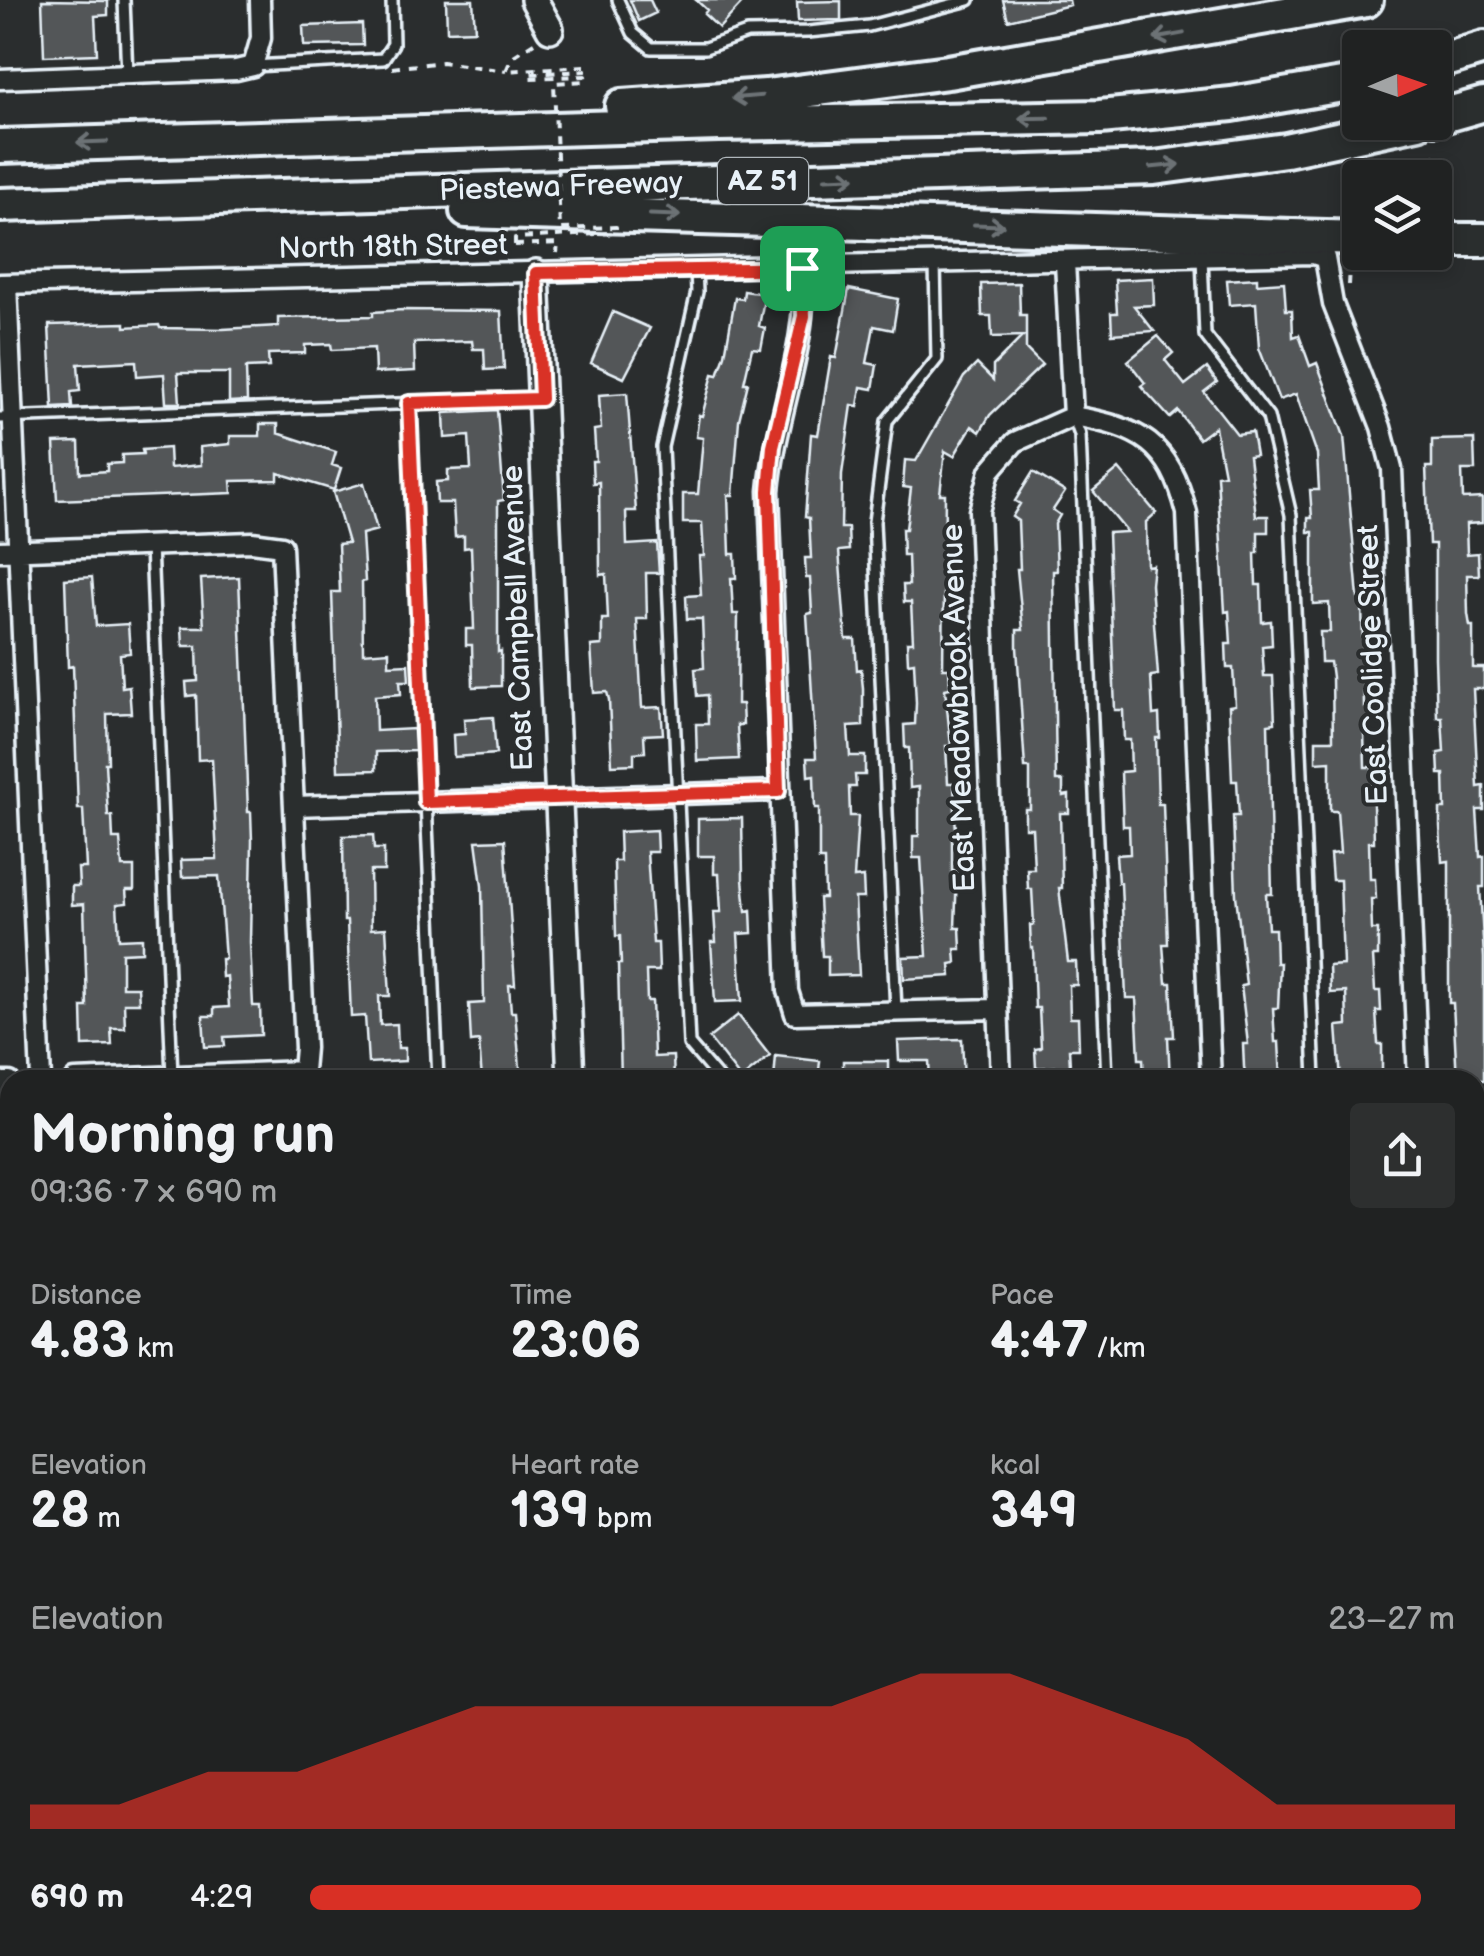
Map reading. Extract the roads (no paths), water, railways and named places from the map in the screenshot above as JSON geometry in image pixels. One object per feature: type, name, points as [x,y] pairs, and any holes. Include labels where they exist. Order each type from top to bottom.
[{"type":"highway","points":[[184,139],[352,118],[678,102],[830,88],[1058,55],[1366,0]]},
{"type":"highway","points":[[1452,58],[1484,48]]},
{"type":"highway","name":"Piestewa Freeway","points":[[0,146],[718,124],[1100,117],[1232,104],[1342,85]]},
{"type":"highway","points":[[1452,113],[1484,104]]},
{"type":"highway","name":"Piestewa Freeway","points":[[0,205],[1135,169],[1286,150],[1342,138]]},
{"type":"highway","points":[[183,199],[352,213],[506,211],[1342,237]]},
{"type":"highway","points":[[1452,246],[1484,240]]},
{"type":"street","points":[[0,79],[236,70],[254,66],[262,38],[260,0]]},
{"type":"street","points":[[534,0],[550,29]]},
{"type":"street","name":"North 18th Street","points":[[4,284],[1313,254],[1325,258]]},
{"type":"street","name":"East Coolidge Street","points":[[1325,258],[1334,304],[1381,427],[1392,469],[1418,1070]]},
{"type":"street","points":[[1065,262],[1073,416],[1116,424],[1143,438],[1161,454],[1179,480],[1187,513],[1211,1070]]},
{"type":"street","points":[[802,268],[804,316],[773,446],[769,491],[788,991],[795,1014],[997,1009]]},
{"type":"street","name":"East Campbell Avenue","points":[[546,273],[541,399],[571,1070]]},
{"type":"street","points":[[4,284],[9,551],[40,1070]]},
{"type":"street","name":"East Meadowbrook Avenue","points":[[1000,1070],[978,512],[990,472],[1015,442],[1073,416]]},
{"type":"street","points":[[9,551],[252,542],[282,546],[304,1070]]},
{"type":"street","points":[[294,806],[778,791]]},
{"type":"lane","points":[[124,0],[127,75]]},
{"type":"lane","points":[[254,66],[383,59],[394,44],[392,0]]},
{"type":"lane","points":[[618,0],[632,32],[651,48],[705,48],[748,33],[869,26],[969,0]]},
{"type":"lane","points":[[1202,257],[1206,335],[1268,417],[1292,515],[1316,1070]]},
{"type":"lane","points":[[896,1012],[874,522],[887,421],[937,359],[935,262]]},
{"type":"lane","points":[[696,270],[697,292],[662,447],[689,1044],[711,1070]]},
{"type":"lane","points":[[6,418],[541,399]]},
{"type":"lane","points":[[409,403],[438,1070]]},
{"type":"lane","points":[[1073,416],[1080,436],[1107,1070]]},
{"type":"lane","points":[[151,546],[172,1070]]}]
